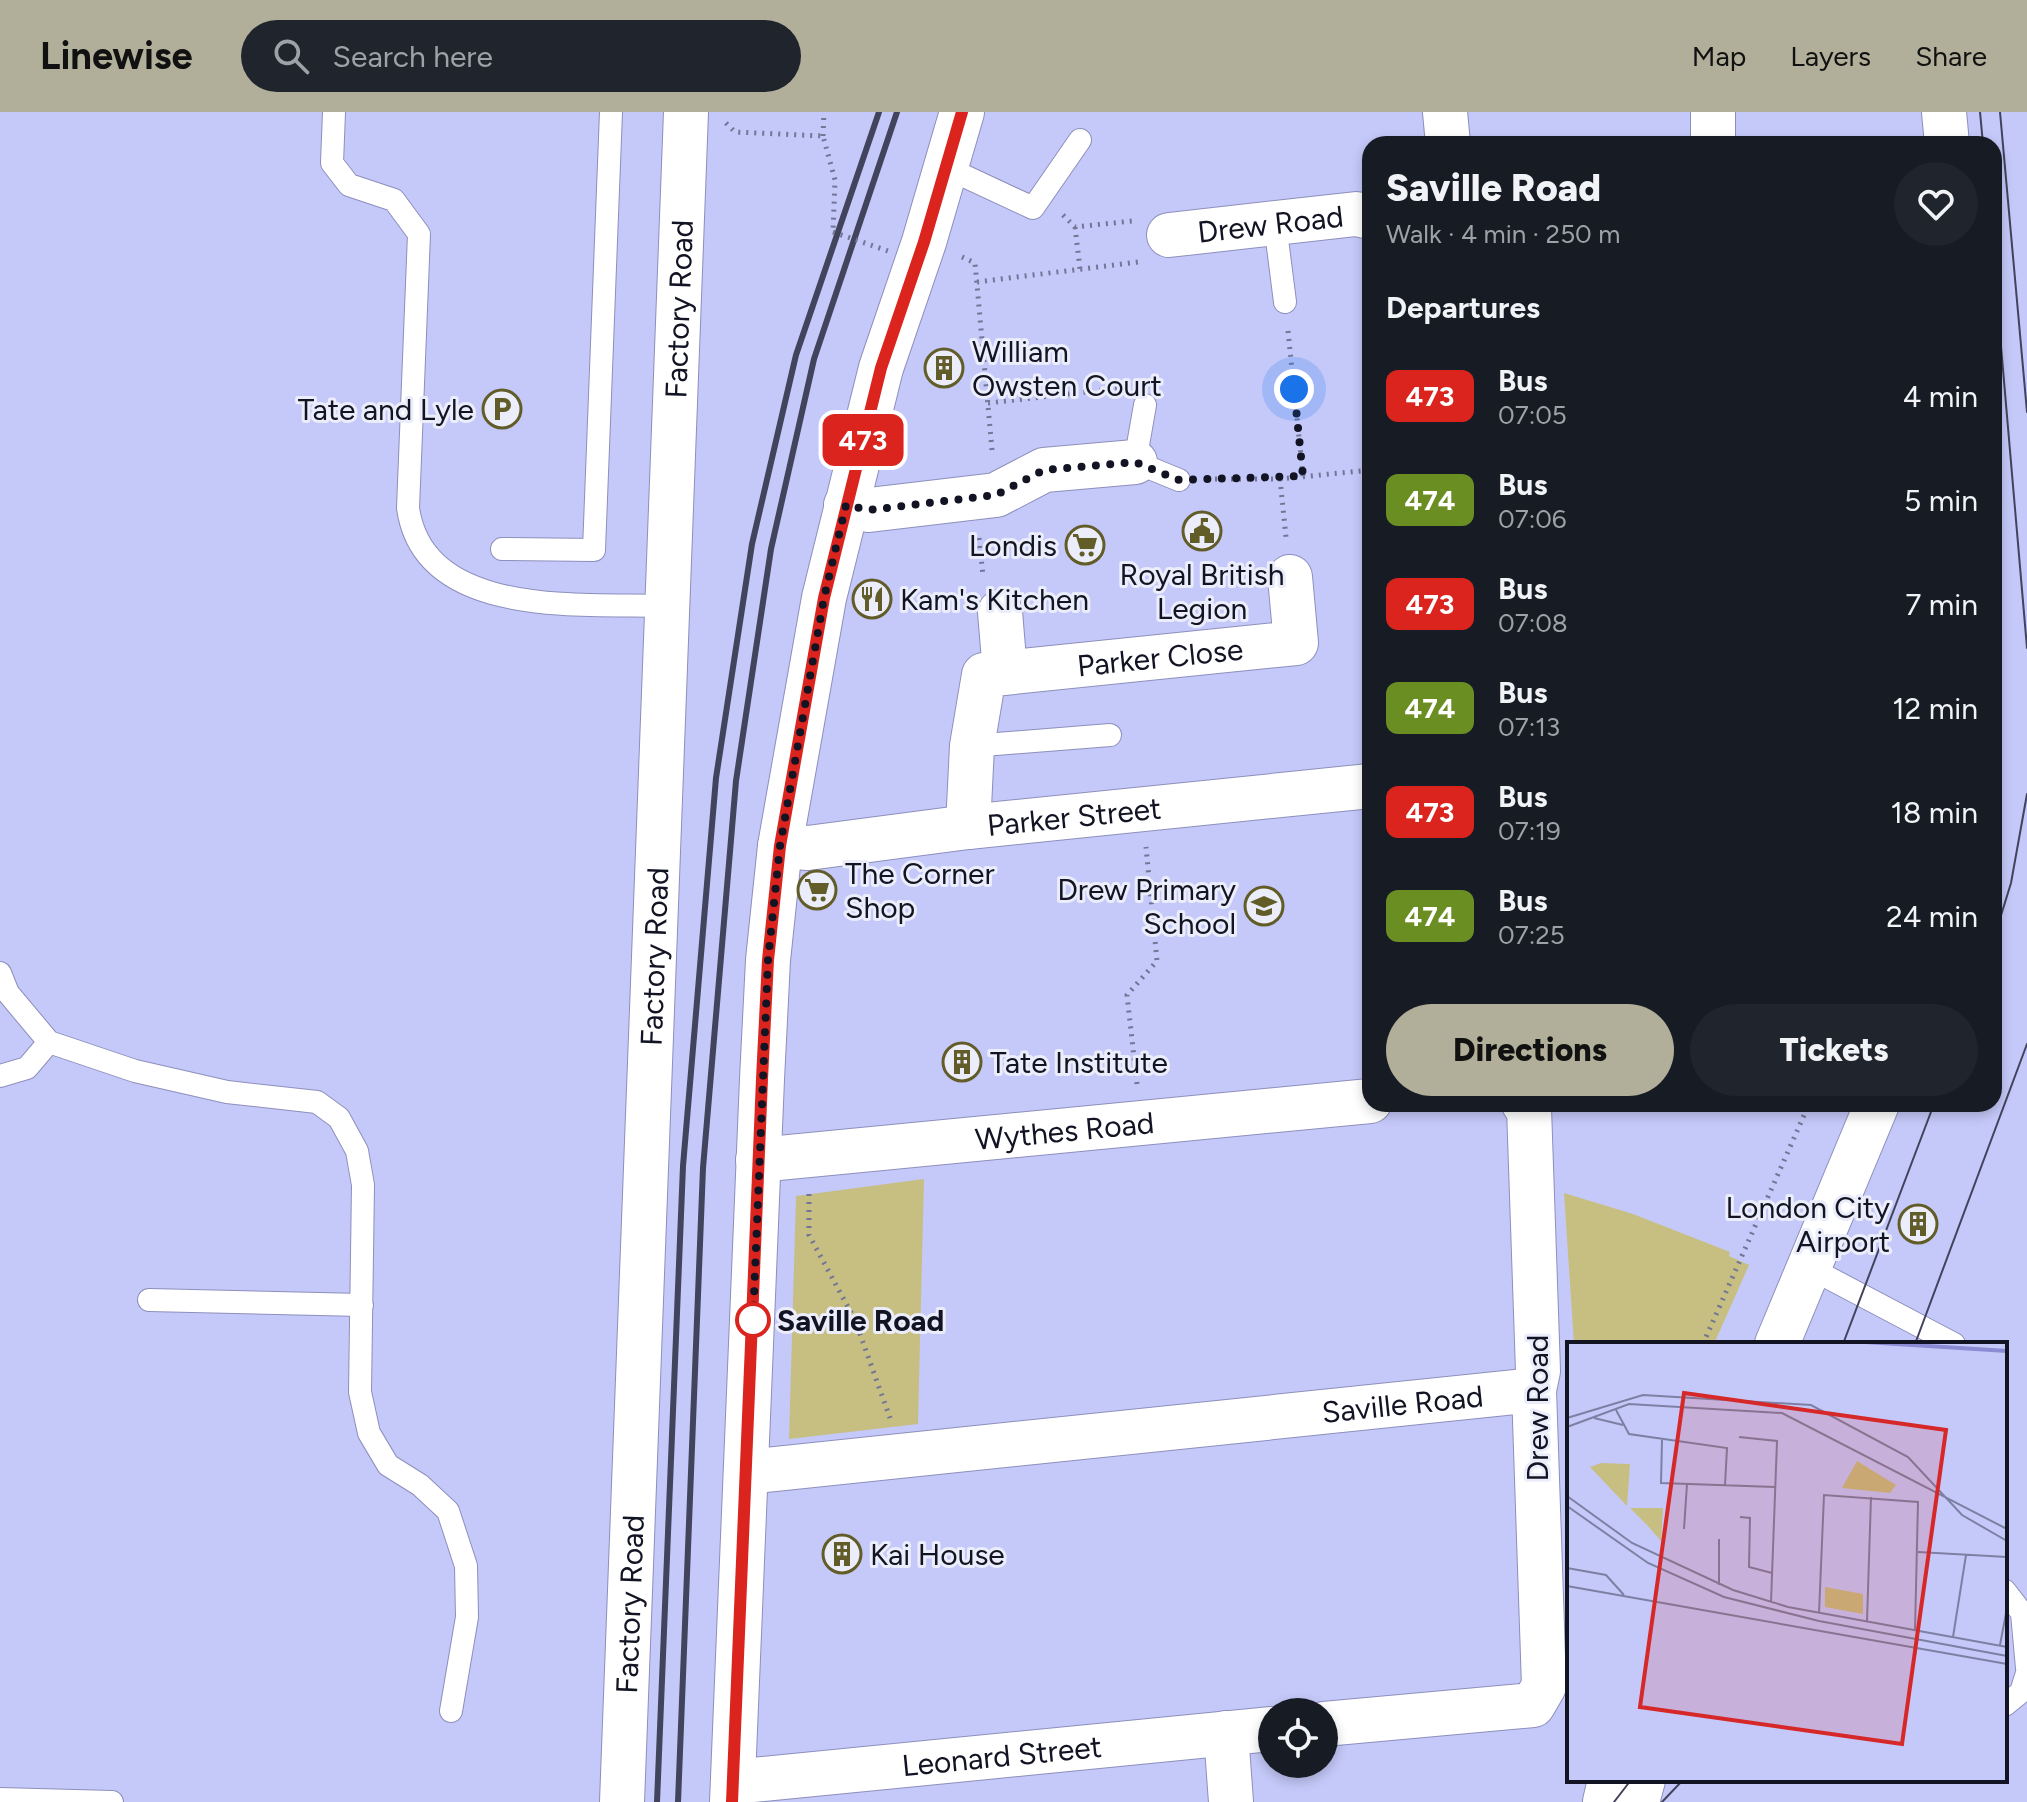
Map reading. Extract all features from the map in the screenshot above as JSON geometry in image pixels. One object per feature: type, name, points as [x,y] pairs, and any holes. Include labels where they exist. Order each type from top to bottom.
[{"type":"street","points":[[732,1792],[768,960],[780,846],[824,598],[881,368],[906,246],[945,167],[962,112]]},
{"type":"street","points":[[1445,112],[1447,136]]},
{"type":"street","points":[[1713,112],[1713,136]]},
{"type":"street","points":[[1944,112],[1946,136]]},
{"type":"street","name":"Factory Road","points":[[622,1802],[668,606],[705,117]]},
{"type":"street","name":"Drew Road","points":[[1148,239],[1362,215]]},
{"type":"street","points":[[846,505],[869,510],[985,496],[1044,470],[1135,462]]},
{"type":"street","name":"Parker Close","points":[[1005,672],[1296,643],[1290,577]]},
{"type":"street","points":[[968,827],[972,746],[984,675],[1005,672],[1000,612]]},
{"type":"street","name":"Parker Street","points":[[780,846],[800,849],[968,827],[1143,812],[1362,787]]},
{"type":"street","name":"Wythes Road","points":[[758,1160],[1362,1102]]},
{"type":"street","name":"Drew Road","points":[[1338,1723],[1533,1705],[1544,1686],[1534,1390],[1538,1371],[1526,1112]]},
{"type":"street","points":[[1778,1342],[1874,1112]]},
{"type":"street","name":"Saville Road","points":[[746,1472],[1534,1390]]},
{"type":"street","name":"Leonard Street","points":[[732,1792],[1258,1730]]},
{"type":"street","points":[[1226,1733],[1231,1802]]},
{"type":"street","points":[[1605,1802],[1610,1782]]},
{"type":"street","points":[[1637,1802],[1642,1782]]},
{"type":"lane","points":[[334,112],[332,163],[349,185],[394,200],[419,234],[408,508],[410,525],[422,548],[445,573],[479,592],[534,600],[668,606]]},
{"type":"lane","points":[[502,549],[594,550],[611,112]]},
{"type":"lane","points":[[945,167],[1033,208],[1080,140]]},
{"type":"lane","points":[[1275,224],[1285,302]]},
{"type":"lane","points":[[1145,405],[1135,462],[1179,480]]},
{"type":"lane","points":[[972,746],[1110,735]]},
{"type":"lane","points":[[0,973],[8,993],[49,1042],[135,1071],[212,1089],[317,1102],[339,1118],[357,1151],[363,1185],[360,1392],[369,1433],[388,1465],[420,1485],[448,1511],[466,1566],[467,1617],[451,1711]]},
{"type":"lane","points":[[0,1076],[27,1068],[49,1042]]},
{"type":"lane","points":[[1810,1268],[1950,1342]]},
{"type":"lane","points":[[149,1300],[362,1305]]},
{"type":"lane","points":[[2007,1592],[2022,1613],[2027,1670],[2021,1692],[2007,1703]]},
{"type":"lane","points":[[0,1799],[112,1802]]},
{"type":"path","points":[[824,112],[823,136],[835,180],[833,232],[975,263],[985,496],[986,607],[1000,612]]},
{"type":"path","points":[[705,117],[735,132],[823,136]]},
{"type":"path","points":[[1041,196],[1075,227],[1148,239]]},
{"type":"path","points":[[1075,227],[1080,269]]},
{"type":"path","points":[[977,282],[1080,269],[1148,239]]},
{"type":"path","points":[[1285,302],[1303,476]]},
{"type":"path","points":[[1179,480],[1280,479],[1362,471]]},
{"type":"path","points":[[1280,479],[1290,577]]},
{"type":"path","points":[[1142,1121],[1127,995],[1157,961],[1143,812]]},
{"type":"path","points":[[1704,1342],[1805,1112]]},
{"type":"path","points":[[809,1185],[809,1235],[855,1320],[894,1431]]},
{"type":"shaded area","points":[[924,1179],[918,1424],[789,1439],[796,1196]]},
{"type":"shaded area","points":[[1564,1193],[1633,1214],[1730,1252],[1729,1256],[1749,1265],[1715,1342],[1574,1342]]},
{"type":"tram line","points":[[1980,112],[1982,136]]},
{"type":"tram line","points":[[2000,112],[2027,412]]},
{"type":"tram line","points":[[2002,358],[2027,648]]},
{"type":"tram line","points":[[2002,912],[2011,883],[2027,794]]},
{"type":"tram line","points":[[2002,1111],[2027,1044]]},
{"type":"tram line","points":[[1844,1342],[1931,1112]]},
{"type":"tram line","points":[[1916,1342],[2002,1112]]},
{"type":"tram line","points":[[1614,1802],[1629,1782]]},
{"type":"tram line","points":[[1662,1802],[1681,1782]]},
{"type":"railway","points":[[657,1802],[683,1166],[716,778],[752,544],[796,355],[879,112]]},
{"type":"railway","points":[[678,1802],[703,1168],[736,781],[771,549],[814,359],[897,112]]},
{"type":"bus line","name":"473","points":[[732,1802],[762,1079],[768,960],[780,846],[824,598],[874,395],[962,112]]},
{"type":"place","name":"William Owsten Court","points":[[944,368]]},
{"type":"place","name":"Tate and Lyle","points":[[502,409]]},
{"type":"place","name":"Royal British Legion","points":[[1202,531]]},
{"type":"place","name":"Londis","points":[[1085,545]]},
{"type":"place","name":"Kam's Kitchen","points":[[872,599]]},
{"type":"place","name":"The Corner Shop","points":[[817,890]]},
{"type":"place","name":"Drew Primary School","points":[[1264,906]]},
{"type":"place","name":"Tate Institute","points":[[962,1062]]},
{"type":"place","name":"London City Airport","points":[[1918,1224]]},
{"type":"place","name":"Saville Road","points":[[753,1320]]},
{"type":"place","name":"Kai House","points":[[842,1554]]},
{"type":"route","points":[[753,1320],[768,960],[780,846],[824,598],[846,505],[869,510],[996,495],[1044,470],[1135,462],[1179,480],[1303,476],[1294,389]]}]
